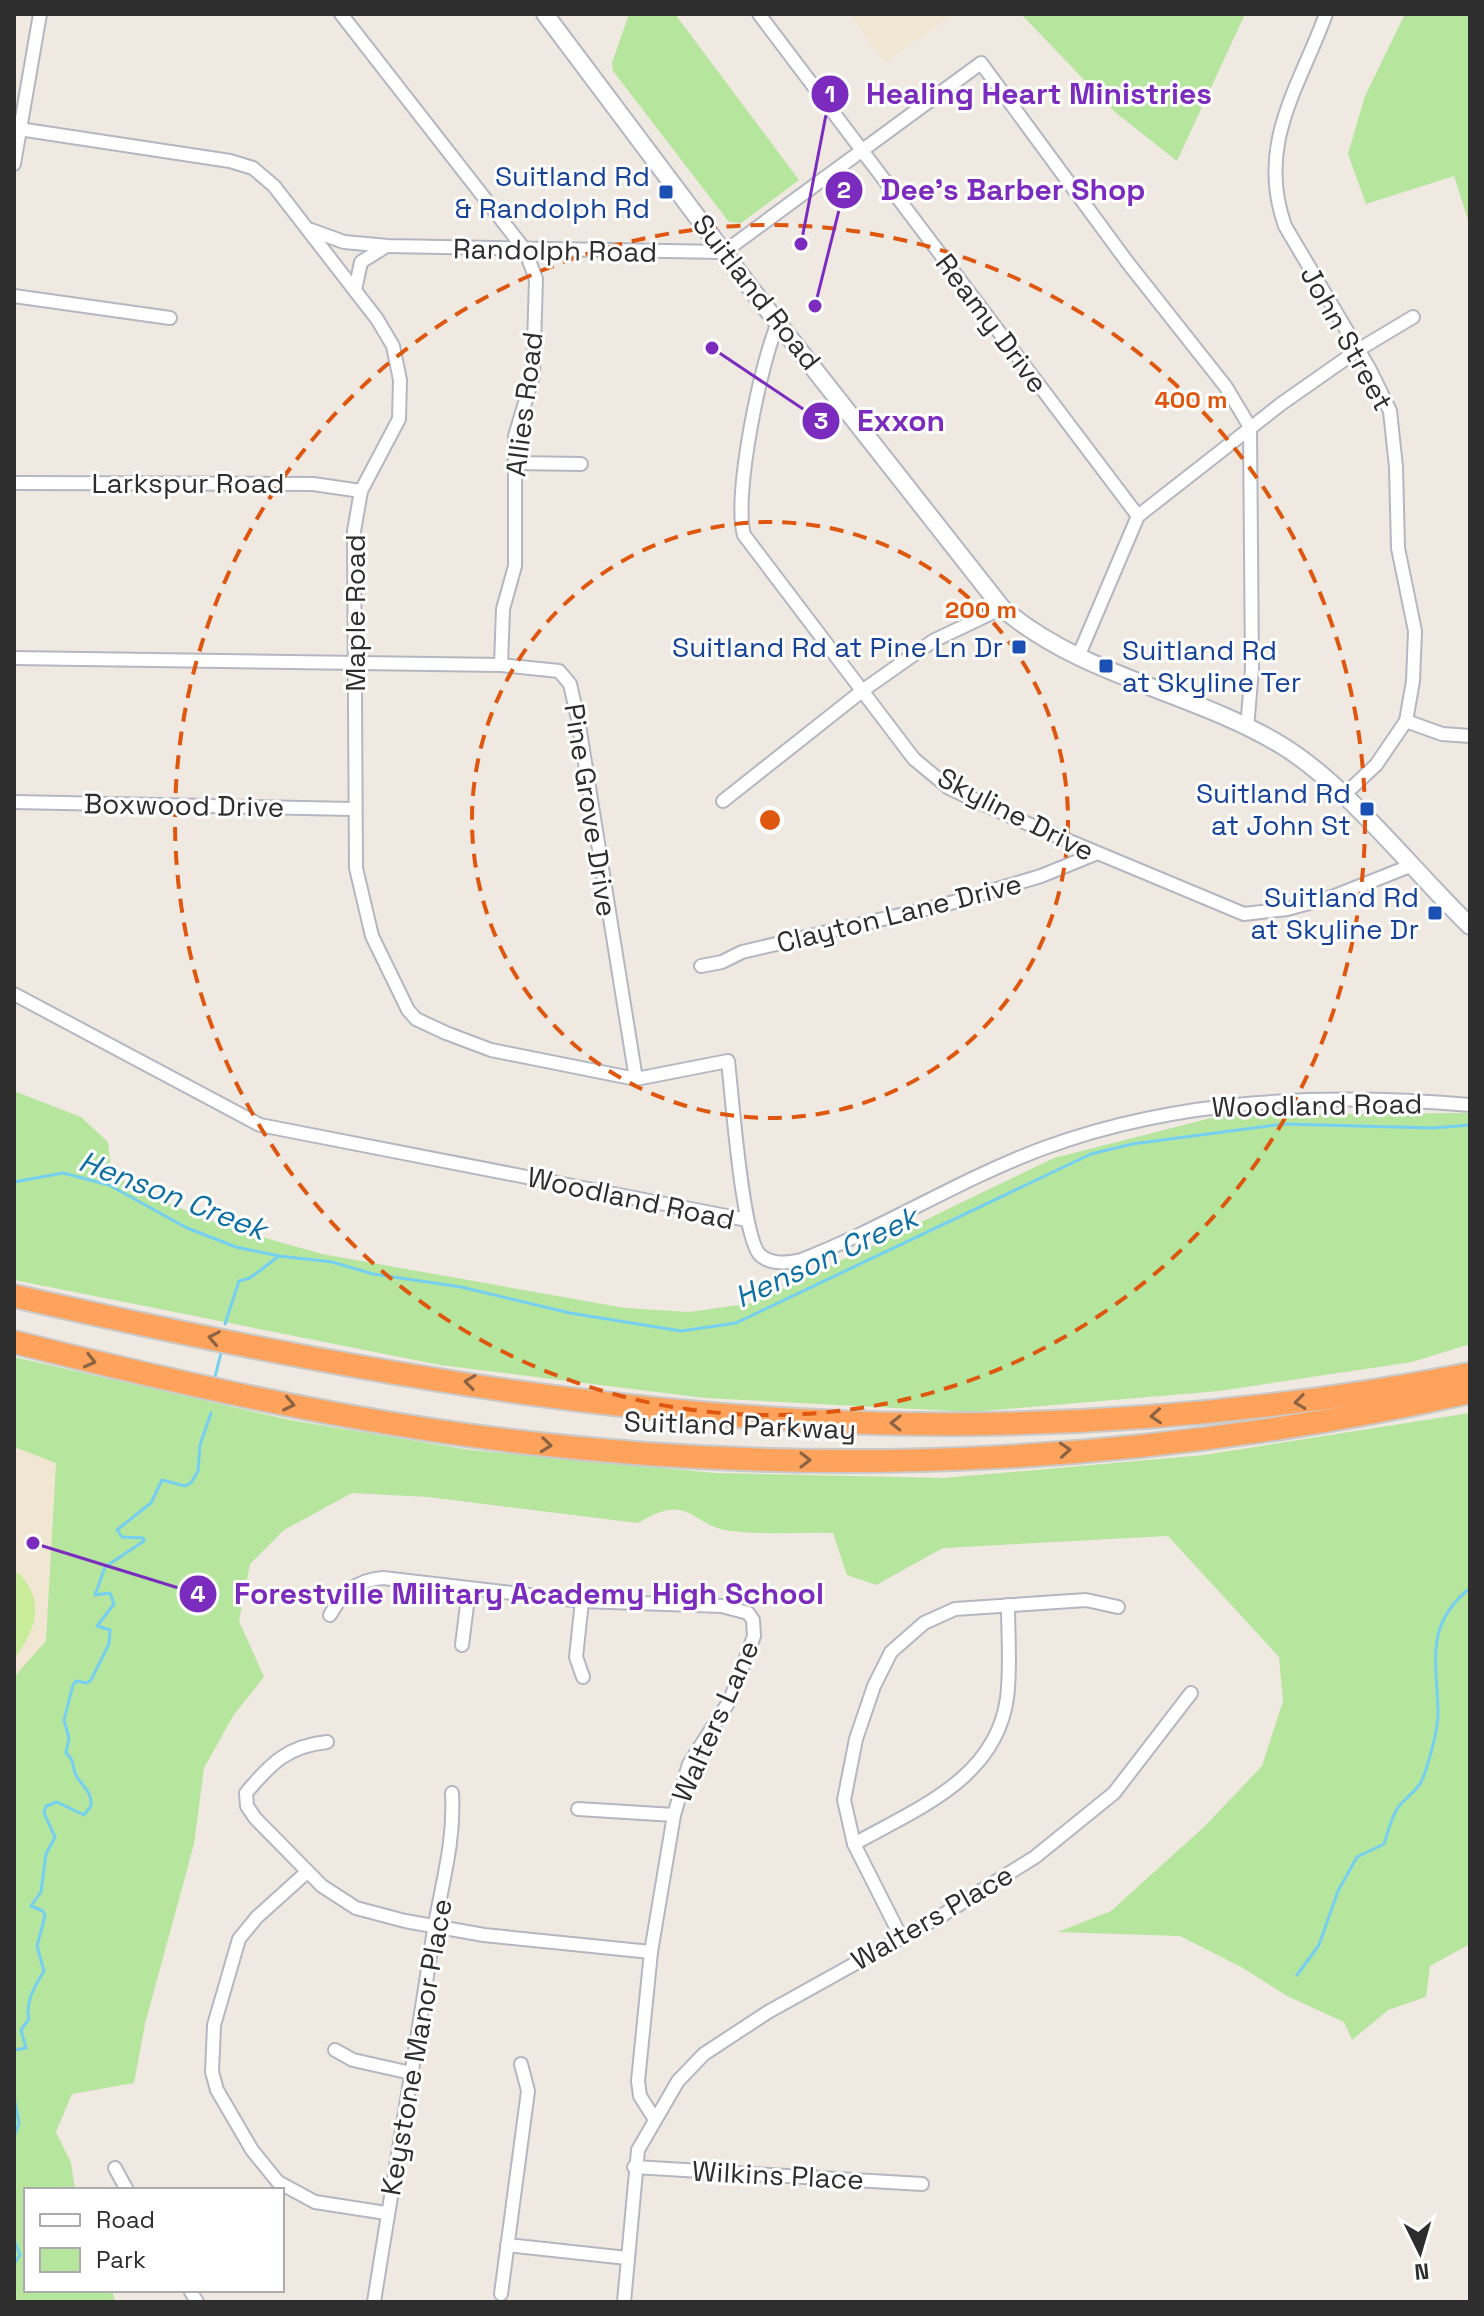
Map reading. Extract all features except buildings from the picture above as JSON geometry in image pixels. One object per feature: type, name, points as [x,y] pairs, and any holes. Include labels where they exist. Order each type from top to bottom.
[{"type":"highway","name":"Suitland Parkway","points":[[14,1296],[233,1342],[434,1377],[630,1404],[774,1417],[906,1424],[1051,1422],[1206,1412],[1366,1392],[1468,1388]]},
{"type":"highway","name":"Suitland Parkway","points":[[14,1342],[181,1382],[377,1421],[522,1442],[714,1458],[883,1459],[1124,1445],[1280,1427],[1468,1388]]},
{"type":"highway","points":[[1366,1392],[1470,1364]]},
{"type":"main road","name":"Suitland Road","points":[[545,14],[724,252],[1002,608],[1035,634],[1078,657],[1247,728],[1301,757],[1470,926]]},
{"type":"street","points":[[14,164],[40,14]]},
{"type":"street","name":"Allies Road","points":[[341,14],[525,250],[536,279],[531,392],[517,422],[514,463],[515,566],[503,609],[501,665]]},
{"type":"street","name":"Reamy Drive","points":[[759,14],[1138,516]]},
{"type":"street","name":"John Street","points":[[1326,14],[1278,131],[1275,184],[1285,226],[1382,392],[1390,411],[1394,436],[1398,548],[1415,631],[1413,681],[1406,721],[1376,765],[1343,796]]},
{"type":"street","points":[[724,252],[981,63],[1128,263],[1226,387],[1250,427],[1252,669],[1247,728]]},
{"type":"street","name":"Maple Road","points":[[19,129],[242,164],[262,174],[309,229],[393,346],[401,402],[399,419],[361,491],[354,531],[353,809],[356,868],[372,936],[399,995],[416,1019],[491,1050],[636,1079],[674,1075],[728,1061],[747,1220]]},
{"type":"street","name":"Randolph Road","points":[[309,229],[329,238],[388,246],[724,252]]},
{"type":"street","points":[[355,290],[361,262],[388,246]]},
{"type":"street","points":[[14,296],[170,318]]},
{"type":"street","points":[[1078,657],[1138,516],[1250,427],[1358,350],[1413,317]]},
{"type":"street","name":"Skyline Drive","points":[[779,321],[766,353],[740,509],[741,523],[751,544],[914,759],[949,788],[1095,854],[1244,914],[1274,912],[1332,897],[1410,866]]},
{"type":"street","points":[[514,463],[581,464]]},
{"type":"street","name":"Larkspur Road","points":[[14,483],[313,484],[361,491]]},
{"type":"street","points":[[723,801],[862,691],[933,641],[1002,608]]},
{"type":"street","name":"Pine Grove Drive","points":[[14,658],[501,665],[559,671],[570,684],[636,1079]]},
{"type":"street","points":[[1406,721],[1442,734],[1470,736]]},
{"type":"street","name":"Boxwood Drive","points":[[14,802],[353,809]]},
{"type":"street","name":"Clayton Lane Drive","points":[[701,966],[722,962],[742,952],[947,904],[1041,876],[1095,854]]},
{"type":"street","name":"Woodland Road","points":[[14,994],[260,1125],[747,1220],[757,1252],[767,1260],[791,1262],[813,1255],[1045,1147],[1138,1120],[1197,1108],[1271,1101],[1470,1105]]},
{"type":"street","name":"Walters Lane","points":[[330,1615],[349,1590],[369,1579],[401,1579],[582,1601],[722,1606],[748,1613],[753,1620],[754,1636],[730,1700],[689,1764],[674,1815],[651,1952],[638,2081],[640,2096],[654,2118]]},
{"type":"street","points":[[462,1645],[469,1589]]},
{"type":"street","points":[[901,1937],[854,1844],[846,1818],[848,1776],[856,1739],[885,1662],[904,1639],[955,1609],[1086,1600],[1118,1607]]},
{"type":"street","points":[[582,1601],[576,1657],[583,1677]]},
{"type":"street","points":[[854,1844],[953,1788],[980,1757],[995,1733],[1007,1699],[1008,1605]]},
{"type":"street","name":"Walters Place","points":[[654,2118],[678,2081],[704,2054],[768,2012],[1035,1857],[1114,1793],[1191,1693]]},
{"type":"street","points":[[327,1742],[304,1744],[278,1756],[246,1793],[249,1811],[307,1872],[356,1908],[405,1921],[517,1940],[651,1952]]},
{"type":"street","name":"Keystone Manor Place","points":[[374,2302],[435,1925],[452,1849],[452,1793]]},
{"type":"street","points":[[578,1809],[674,1815]]},
{"type":"street","points":[[307,1872],[257,1917],[239,1939],[214,2025],[212,2072],[217,2090],[252,2150],[278,2182],[315,2202],[386,2213]]},
{"type":"street","points":[[335,2050],[353,2060],[411,2073]]},
{"type":"street","points":[[501,2294],[528,2091],[521,2064]]},
{"type":"street","points":[[624,2302],[634,2167],[638,2150],[654,2118]]},
{"type":"street","name":"Wilkins Place","points":[[634,2167],[929,2184]]},
{"type":"street","points":[[115,2168],[126,2188]]},
{"type":"street","points":[[507,2245],[627,2258]]},
{"type":"shaded area","points":[[850,14],[953,14],[885,62]]},
{"type":"shaded area","points":[[14,1447],[56,1462],[46,1641],[14,1677]]},
{"type":"green space","points":[[629,14],[675,14],[799,180],[741,223],[729,222],[613,71],[612,63]]},
{"type":"green space","points":[[1021,14],[1245,14],[1177,161],[1115,112]]},
{"type":"green space","points":[[1405,14],[1470,14],[1470,226],[1454,176],[1366,204],[1348,154],[1365,96]]},
{"type":"green space","points":[[14,1091],[81,1117],[108,1142],[111,1169],[133,1189],[227,1227],[322,1254],[625,1308],[689,1312],[753,1303],[1054,1158],[1223,1115],[1470,1113],[1470,1344],[1412,1362],[1219,1391],[971,1412],[705,1398],[440,1365],[14,1280]]},
{"type":"green space","points":[[14,1357],[290,1420],[470,1450],[715,1473],[944,1478],[1204,1455],[1470,1413],[1470,1944],[1430,1966],[1426,1997],[1388,2010],[1352,2040],[1344,2022],[1287,1996],[1243,1968],[1180,1936],[1058,1932],[1111,1911],[1205,1826],[1262,1766],[1283,1701],[1279,1657],[1168,1536],[943,1548],[876,1585],[847,1575],[833,1533],[731,1531],[680,1510],[656,1514],[638,1523],[428,1497],[352,1493],[284,1530],[250,1564],[239,1621],[264,1677],[233,1716],[204,1768],[194,1844],[145,2024],[134,2083],[72,2094],[56,2132],[71,2163],[75,2188],[24,2188],[24,2292],[112,2292],[115,2302],[14,2302],[14,1677],[46,1641],[56,1463],[14,1447]]},
{"type":"green space","points":[[14,1571],[21,1575],[33,1595],[35,1614],[26,1642],[14,1659]]},
{"type":"waterway","name":"Henson Creek","points":[[14,1182],[63,1173],[109,1185],[187,1228],[236,1247],[332,1262],[373,1274],[461,1287],[570,1313],[681,1331],[736,1323],[1091,1154],[1132,1144],[1284,1124],[1433,1128],[1470,1125]]},
{"type":"waterway","points":[[225,1324],[239,1281],[250,1278],[279,1256]]},
{"type":"waterway","points":[[215,1377],[221,1353]]},
{"type":"waterway","points":[[14,2050],[26,2048],[21,2030],[29,2019],[30,2000],[44,1971],[37,1946],[45,1916],[43,1911],[31,1906],[41,1892],[46,1854],[55,1837],[44,1813],[46,1806],[57,1802],[84,1815],[91,1806],[89,1794],[66,1753],[69,1738],[64,1720],[73,1685],[76,1681],[87,1683],[91,1680],[109,1644],[110,1630],[97,1626],[114,1604],[110,1593],[95,1595],[105,1567],[144,1541],[143,1538],[122,1537],[117,1530],[151,1503],[162,1480],[185,1486],[191,1483],[198,1471],[200,1445],[211,1413]]},
{"type":"waterway","points":[[1297,1975],[1319,1945],[1338,1891],[1357,1857],[1384,1844],[1397,1809],[1422,1780],[1437,1725],[1436,1645],[1439,1630],[1455,1602],[1470,1588]]},
{"type":"waterway","points":[[14,2097],[19,2123],[14,2137]]},
{"type":"waterway","points":[[14,2239],[20,2255],[14,2264]]},
{"type":"place","name":"Suitland Rd & Randolph Rd","points":[[666,192]]},
{"type":"place","name":"Healing Heart Ministries","points":[[801,244]]},
{"type":"place","name":"Dee's Barber Shop","points":[[815,306]]},
{"type":"place","name":"Exxon","points":[[712,348]]},
{"type":"place","name":"Suitland Rd at Pine Ln Dr","points":[[1019,647]]},
{"type":"place","name":"Suitland Rd at Skyline Ter","points":[[1106,666]]},
{"type":"place","name":"Suitland Rd at John St","points":[[1367,809]]},
{"type":"place","name":"Suitland Rd at Skyline Dr","points":[[1435,913]]},
{"type":"place","name":"Forestville Military Academy High School","points":[[33,1543]]}]
